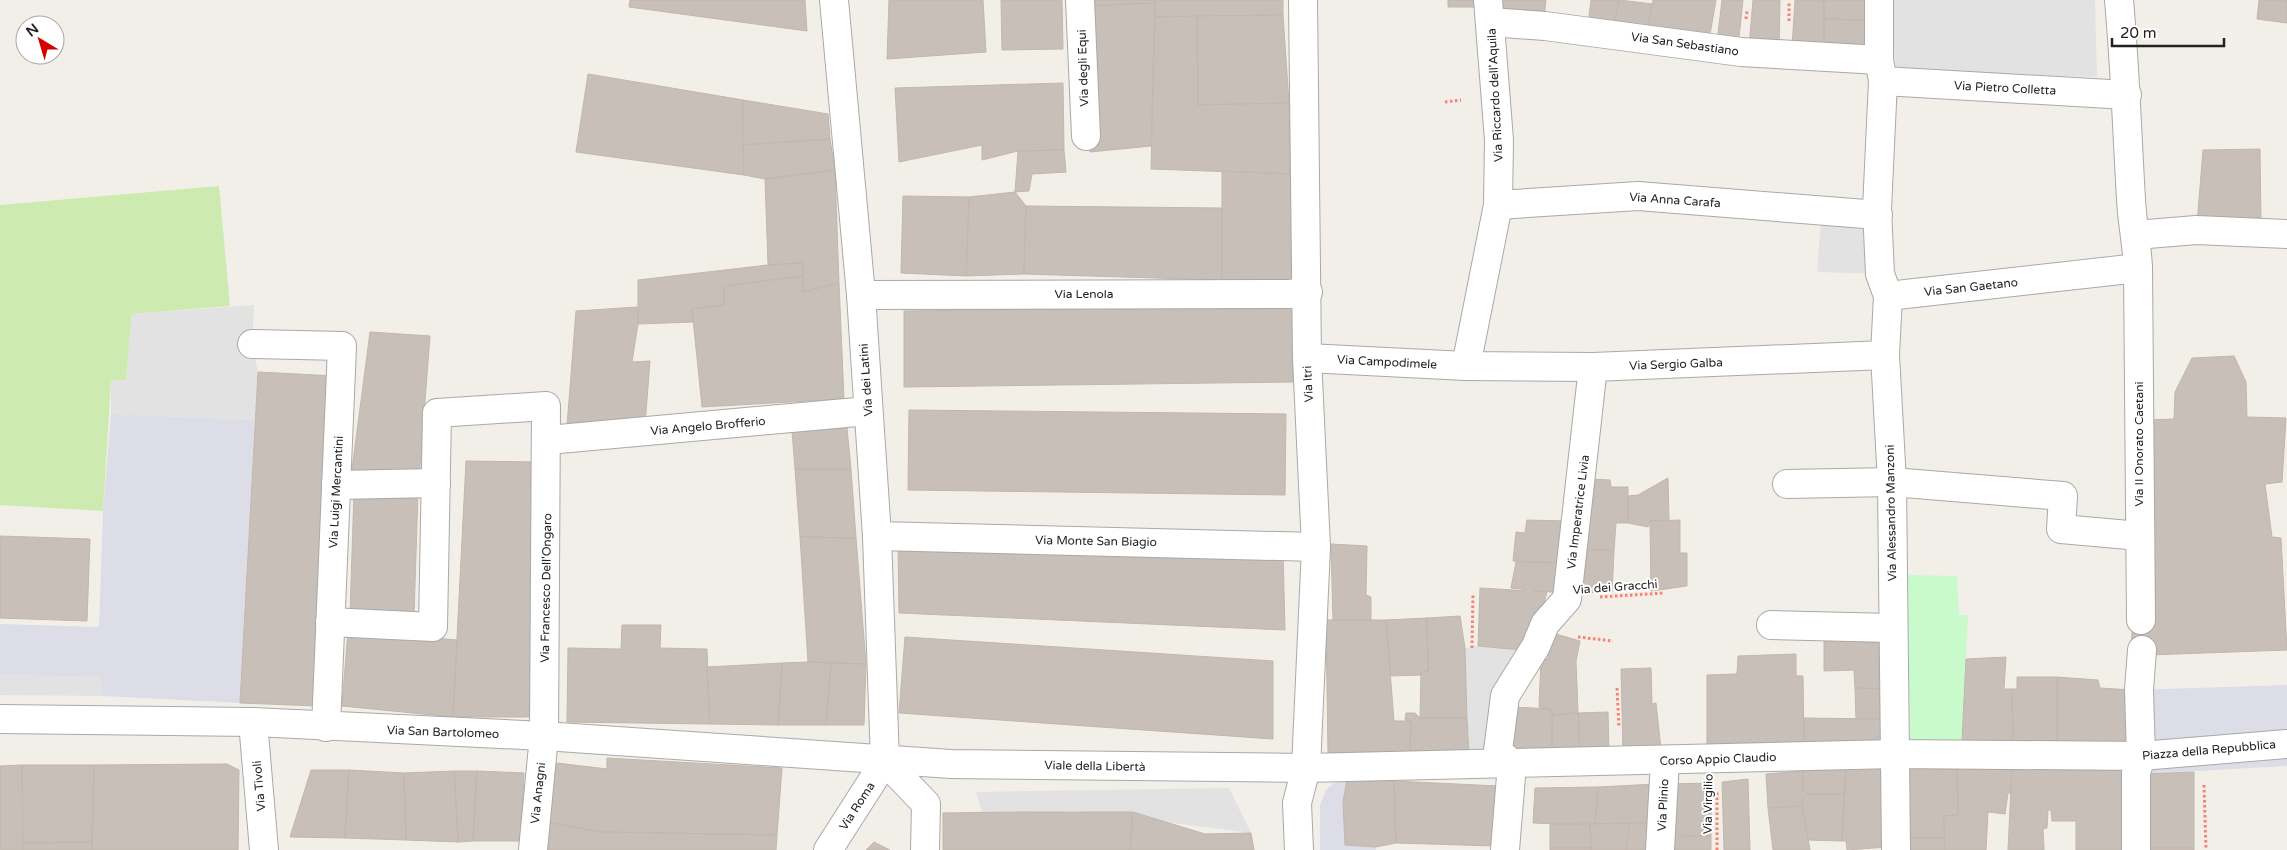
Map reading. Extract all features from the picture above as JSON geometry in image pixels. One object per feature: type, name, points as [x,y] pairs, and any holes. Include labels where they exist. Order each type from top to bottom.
[{"type":"street","name":"Via dei Latini","points":[[834,0],[861,295],[877,536],[885,761]]},
{"type":"street","name":"Via degli Equi","points":[[1080,0],[1086,136]]},
{"type":"street","name":"Via Itri","points":[[1299,850],[1298,802],[1306,768],[1316,547],[1307,358],[1308,292],[1303,0]]},
{"type":"street","points":[[1878,212],[1881,71],[1879,0]]},
{"type":"street","points":[[2119,0],[2127,95]]},
{"type":"street","name":"Via San Sebastiano","points":[[1489,11],[1545,26],[1731,51],[1788,56],[1881,71]]},
{"type":"street","name":"Via Riccardo dell'Aquila","points":[[1466,366],[1498,205],[1499,140],[1489,11]]},
{"type":"street","name":"Via Pietro Colletta","points":[[1881,71],[2127,95]]},
{"type":"street","name":"Via II Onorato Caetani","points":[[2127,95],[2131,202],[2138,268],[2141,620]]},
{"type":"street","name":"Via Anna Carafa","points":[[1498,205],[1638,196],[1878,212]]},
{"type":"street","name":"Via Alessandro Manzoni","points":[[1878,212],[1884,285],[1885,355],[1892,482],[1892,628],[1896,850]]},
{"type":"street","points":[[2136,236],[2196,230],[2287,234]]},
{"type":"street","name":"Via San Gaetano","points":[[1884,285],[2055,277],[2138,268]]},
{"type":"street","name":"Via Lenola","points":[[861,295],[1269,294],[1308,292]]},
{"type":"street","name":"Via Luigi Mercantini","points":[[252,344],[342,346],[326,727]]},
{"type":"street","name":"Via Sergio Galba","points":[[1466,366],[1593,367],[1885,355]]},
{"type":"street","name":"Via Campodimele","points":[[1307,358],[1466,366]]},
{"type":"street","name":"Via Imperatrice Livia","points":[[1567,599],[1593,367]]},
{"type":"street","name":"Via Francesco Dell'Ongaro","points":[[436,483],[437,413],[546,406],[548,440],[544,736]]},
{"type":"street","name":"Via Angelo Brofferio","points":[[548,440],[868,412]]},
{"type":"street","points":[[1787,484],[1892,482],[2063,496],[2061,529],[2140,536]]},
{"type":"street","points":[[330,622],[433,627],[436,483],[336,485]]},
{"type":"street","name":"Via Monte San Biagio","points":[[877,536],[1316,547]]},
{"type":"street","points":[[1504,850],[1512,764],[1498,751],[1505,696],[1536,646],[1545,624],[1567,599]]},
{"type":"street","points":[[1771,626],[1892,628]]},
{"type":"street","points":[[2136,850],[2136,762],[2142,650]]},
{"type":"street","name":"Via San Bartolomeo","points":[[0,718],[253,722],[544,736],[885,761]]},
{"type":"street","name":"Via Tivoli","points":[[253,722],[264,850]]},
{"type":"street","name":"Via Anagni","points":[[533,850],[544,736]]},
{"type":"street","name":"Piazza della Repubblica","points":[[2136,762],[2287,744]]},
{"type":"street","name":"Corso Appio Claudio","points":[[1306,768],[1895,754],[2136,762]]},
{"type":"street","name":"Via Plinio","points":[[1660,850],[1665,760]]},
{"type":"street","points":[[885,761],[926,804],[925,850]]},
{"type":"street","name":"Viale della Libertà","points":[[885,761],[952,764],[1306,768]]},
{"type":"street","name":"Via Roma","points":[[828,850],[885,761]]},
{"type":"path","points":[[1472,648],[1473,593]]},
{"type":"path","name":"Via dei Gracchi","points":[[1567,599],[1664,593]]},
{"type":"path","name":"Via Virgilio","points":[[1716,850],[1718,759]]},
{"type":"path","points":[[2204,779],[2206,850]]},
{"type":"green space","points":[[219,186],[230,306],[132,314],[126,381],[111,381],[103,511],[0,505],[0,205]]},
{"type":"green space","points":[[1908,575],[1957,576],[1959,615],[1968,615],[1962,741],[1910,741]]},
{"type":"shaded area","points":[[1890,0],[2095,0],[2097,77],[1896,71]]},
{"type":"shaded area","points":[[1822,209],[1877,209],[1886,274],[1817,272]]},
{"type":"shaded area","points":[[254,305],[252,344],[258,372],[255,420],[111,414],[111,380],[126,380],[132,314]]},
{"type":"shaded area","points":[[111,414],[255,420],[240,703],[102,696],[101,677],[0,675],[0,624],[99,627],[103,511]]},
{"type":"shaded area","points":[[1478,646],[1521,650],[1508,751],[1469,754],[1465,648]]},
{"type":"shaded area","points":[[0,675],[102,677],[102,696],[0,695]]},
{"type":"shaded area","points":[[2287,685],[2287,766],[2143,774],[2132,690]]},
{"type":"shaded area","points":[[1347,780],[1343,802],[1345,845],[1376,847],[1376,850],[1320,850],[1320,805],[1326,790],[1334,783]]},
{"type":"shaded area","points":[[1229,788],[1251,833],[1080,811],[982,813],[976,792]]},
{"type":"building","points":[[630,0],[805,0],[807,31],[629,7]]},
{"type":"building","points":[[889,0],[983,0],[986,52],[887,59]]},
{"type":"building","points":[[1001,0],[1062,0],[1063,49],[1002,50]]},
{"type":"building","points":[[1089,0],[1155,0],[1155,3],[1089,6]]},
{"type":"building","points":[[1155,0],[1283,0],[1283,15],[1155,17]]},
{"type":"building","points":[[1448,0],[1478,0],[1479,7],[1448,7]]},
{"type":"building","points":[[1495,0],[1546,0],[1544,17],[1495,12]]},
{"type":"building","points":[[1591,0],[1619,0],[1613,29],[1588,24]]},
{"type":"building","points":[[1619,0],[1653,4],[1647,35],[1613,29]]},
{"type":"building","points":[[1653,0],[1716,0],[1708,46],[1647,35]]},
{"type":"building","points":[[1722,0],[1743,0],[1738,46],[1717,42]]},
{"type":"building","points":[[1753,0],[1780,0],[1779,49],[1749,47]]},
{"type":"building","points":[[1795,0],[1824,0],[1824,47],[1792,47]]},
{"type":"building","points":[[1824,0],[1866,0],[1865,20],[1824,19]]},
{"type":"building","points":[[2259,0],[2287,0],[2287,23],[2257,19]]},
{"type":"building","points":[[1155,3],[1151,146],[1090,152],[1089,6]]},
{"type":"building","points":[[1283,15],[1289,103],[1198,105],[1197,16]]},
{"type":"building","points":[[1197,16],[1198,105],[1289,103],[1290,174],[1151,169],[1155,17]]},
{"type":"building","points":[[1824,19],[1865,20],[1865,48],[1824,47]]},
{"type":"building","points":[[588,74],[743,100],[744,175],[576,152]]},
{"type":"building","points":[[1063,83],[1064,150],[1018,151],[982,160],[982,145],[899,162],[895,88]]},
{"type":"building","points":[[743,100],[828,114],[830,139],[743,145]]},
{"type":"building","points":[[830,139],[835,170],[765,179],[744,175],[743,145]]},
{"type":"building","points":[[2260,149],[2261,224],[2197,224],[2203,150]]},
{"type":"building","points":[[1064,150],[1066,172],[1032,174],[1029,191],[1015,192],[1018,151]]},
{"type":"building","points":[[835,170],[839,283],[803,292],[803,263],[768,265],[765,179]]},
{"type":"building","points":[[1222,171],[1290,174],[1299,280],[1222,280]]},
{"type":"building","points":[[1015,192],[1026,206],[1024,274],[966,276],[969,197]]},
{"type":"building","points":[[903,196],[969,197],[966,276],[901,273]]},
{"type":"building","points":[[1026,206],[1222,208],[1222,280],[1024,274]]},
{"type":"building","points":[[803,263],[803,276],[724,286],[724,305],[692,309],[693,322],[638,324],[638,280],[768,265]]},
{"type":"building","points":[[803,276],[803,292],[839,283],[844,399],[702,407],[692,309],[724,305],[724,286]]},
{"type":"building","points":[[1293,306],[1293,382],[904,387],[904,311]]},
{"type":"building","points":[[637,307],[638,324],[632,362],[650,361],[645,425],[567,426],[576,311]]},
{"type":"building","points":[[370,332],[430,336],[419,478],[351,477]]},
{"type":"building","points":[[2234,356],[2246,382],[2247,417],[2286,418],[2282,482],[2265,484],[2272,537],[2281,538],[2287,650],[2149,655],[2131,648],[2146,420],[2174,419],[2175,392],[2192,358]]},
{"type":"building","points":[[258,372],[335,376],[317,706],[240,703]]},
{"type":"building","points":[[909,410],[1286,414],[1285,495],[908,490]]},
{"type":"building","points":[[847,428],[851,469],[795,469],[792,431]]},
{"type":"building","points":[[466,461],[538,462],[533,717],[453,717]]},
{"type":"building","points":[[795,469],[851,469],[856,538],[800,537]]},
{"type":"building","points":[[1668,478],[1669,521],[1650,521],[1648,527],[1628,523],[1628,496],[1638,495]]},
{"type":"building","points":[[1586,479],[1610,480],[1611,487],[1628,487],[1628,523],[1616,523],[1614,551],[1583,549]]},
{"type":"building","points":[[354,491],[418,492],[414,616],[350,614]]},
{"type":"building","points":[[1527,520],[1566,521],[1564,563],[1513,561],[1516,532],[1525,533]]},
{"type":"building","points":[[1680,520],[1680,553],[1687,553],[1687,586],[1651,591],[1650,521]]},
{"type":"building","points":[[0,536],[90,539],[87,621],[0,618]]},
{"type":"building","points":[[800,537],[856,538],[866,664],[808,662]]},
{"type":"building","points":[[898,542],[1283,553],[1285,630],[899,613]]},
{"type":"building","points":[[1331,544],[1367,546],[1366,595],[1371,597],[1371,620],[1333,620]]},
{"type":"building","points":[[1583,549],[1614,551],[1612,592],[1578,593]]},
{"type":"building","points":[[1516,562],[1564,563],[1561,593],[1511,588]]},
{"type":"building","points":[[1480,588],[1547,592],[1533,644],[1521,650],[1478,646]]},
{"type":"building","points":[[1460,616],[1465,648],[1467,718],[1420,718],[1421,672],[1428,671],[1427,618]]},
{"type":"building","points":[[1427,618],[1428,671],[1421,672],[1421,675],[1390,676],[1386,620]]},
{"type":"building","points":[[1326,620],[1386,620],[1394,721],[1411,721],[1410,753],[1328,753]]},
{"type":"building","points":[[622,625],[661,625],[660,648],[707,649],[710,724],[567,722],[568,648],[621,649]]},
{"type":"building","points":[[348,630],[457,640],[453,717],[342,706]]},
{"type":"building","points":[[1549,632],[1580,641],[1576,661],[1578,713],[1552,715],[1551,709],[1539,707],[1541,659],[1548,659]]},
{"type":"building","points":[[905,637],[1273,661],[1273,739],[899,713]]},
{"type":"building","points":[[1824,639],[1879,641],[1879,689],[1855,688],[1854,670],[1824,671]]},
{"type":"building","points":[[1796,654],[1796,676],[1803,676],[1804,749],[1707,748],[1707,675],[1737,674],[1738,656]]},
{"type":"building","points":[[2006,657],[2004,689],[2012,689],[2013,742],[1962,741],[1966,659]]},
{"type":"building","points":[[782,663],[831,663],[826,725],[778,725]]},
{"type":"building","points":[[782,663],[778,725],[710,724],[707,667]]},
{"type":"building","points":[[831,663],[866,664],[864,725],[826,725]]},
{"type":"building","points":[[1651,668],[1652,704],[1656,703],[1661,749],[1623,752],[1621,669]]},
{"type":"building","points":[[2017,677],[2057,677],[2057,743],[2013,742],[2012,689],[2017,689]]},
{"type":"building","points":[[2057,677],[2098,680],[2100,688],[2132,690],[2131,745],[2057,743]]},
{"type":"building","points":[[1855,688],[1879,689],[1881,719],[1856,719]]},
{"type":"building","points":[[1514,707],[1551,709],[1552,752],[1508,751]]},
{"type":"building","points":[[1608,712],[1609,751],[1580,752],[1578,713]]},
{"type":"building","points":[[1406,713],[1415,713],[1420,718],[1467,718],[1469,754],[1410,753],[1411,721],[1405,720]]},
{"type":"building","points":[[1578,713],[1580,752],[1552,752],[1552,715]]},
{"type":"building","points":[[1804,718],[1881,719],[1881,748],[1804,749]]},
{"type":"building","points":[[607,758],[782,768],[777,835],[601,832],[546,822],[557,763],[607,769]]},
{"type":"building","points":[[227,764],[239,770],[238,850],[92,850],[94,765]]},
{"type":"building","points":[[22,765],[94,765],[92,842],[22,843]]},
{"type":"building","points":[[22,765],[23,850],[0,850],[0,766]]},
{"type":"building","points":[[1884,766],[1887,847],[1847,850],[1846,841],[1842,841],[1846,767]]},
{"type":"building","points":[[1900,766],[1957,767],[1958,815],[1944,816],[1945,838],[1902,838]]},
{"type":"building","points":[[1802,767],[1846,768],[1844,794],[1804,794]]},
{"type":"building","points":[[1957,767],[2012,767],[2011,793],[2008,793],[2005,814],[1988,812],[1986,850],[1944,850],[1944,816],[1958,815]]},
{"type":"building","points":[[2012,767],[2129,768],[2126,850],[2076,850],[2076,821],[2052,821],[2051,810],[2048,810],[2047,828],[2043,829],[2044,850],[2008,850]]},
{"type":"building","points":[[311,770],[349,770],[345,838],[290,837]]},
{"type":"building","points":[[349,770],[404,773],[406,840],[345,838]]},
{"type":"building","points":[[454,771],[477,771],[473,841],[458,842]]},
{"type":"building","points":[[454,771],[458,842],[406,840],[404,773]]},
{"type":"building","points":[[477,771],[524,773],[521,841],[473,841]]},
{"type":"building","points":[[1803,771],[1802,806],[1768,808],[1766,774]]},
{"type":"building","points":[[2194,772],[2194,848],[2144,848],[2143,774]]},
{"type":"building","points":[[1748,779],[1750,850],[1724,850],[1722,782]]},
{"type":"building","points":[[1347,780],[1394,781],[1396,843],[1376,847],[1345,845],[1343,802]]},
{"type":"building","points":[[1394,781],[1498,786],[1494,846],[1396,843]]},
{"type":"building","points":[[1711,783],[1711,836],[1670,836],[1669,784]]},
{"type":"building","points":[[1656,784],[1656,823],[1595,825],[1598,787]]},
{"type":"building","points":[[1598,787],[1595,825],[1533,823],[1535,788]]},
{"type":"building","points":[[1804,794],[1844,794],[1842,841],[1808,840],[1802,806]]},
{"type":"building","points":[[1802,806],[1810,850],[1773,850],[1768,808]]},
{"type":"building","points":[[1133,812],[1130,850],[943,850],[943,813]]},
{"type":"building","points":[[1133,812],[1205,834],[1251,833],[1254,850],[1130,850]]},
{"type":"building","points":[[546,822],[601,832],[777,835],[776,850],[541,850]]},
{"type":"building","points":[[1629,823],[1656,823],[1656,850],[1626,850]]},
{"type":"building","points":[[1629,823],[1626,850],[1591,850],[1590,824]]},
{"type":"building","points":[[1550,824],[1590,824],[1591,848],[1550,848]]},
{"type":"building","points":[[1711,836],[1711,850],[1672,850],[1674,837]]},
{"type":"building","points":[[1902,838],[1945,838],[1944,850],[1902,850]]},
{"type":"building","points":[[92,842],[92,850],[23,850],[22,843]]},
{"type":"building","points":[[874,842],[890,850],[866,850]]},
{"type":"building","points":[[1550,848],[1591,848],[1591,850],[1550,850]]},
{"type":"building","points":[[2144,848],[2194,848],[2194,850],[2144,850]]}]
